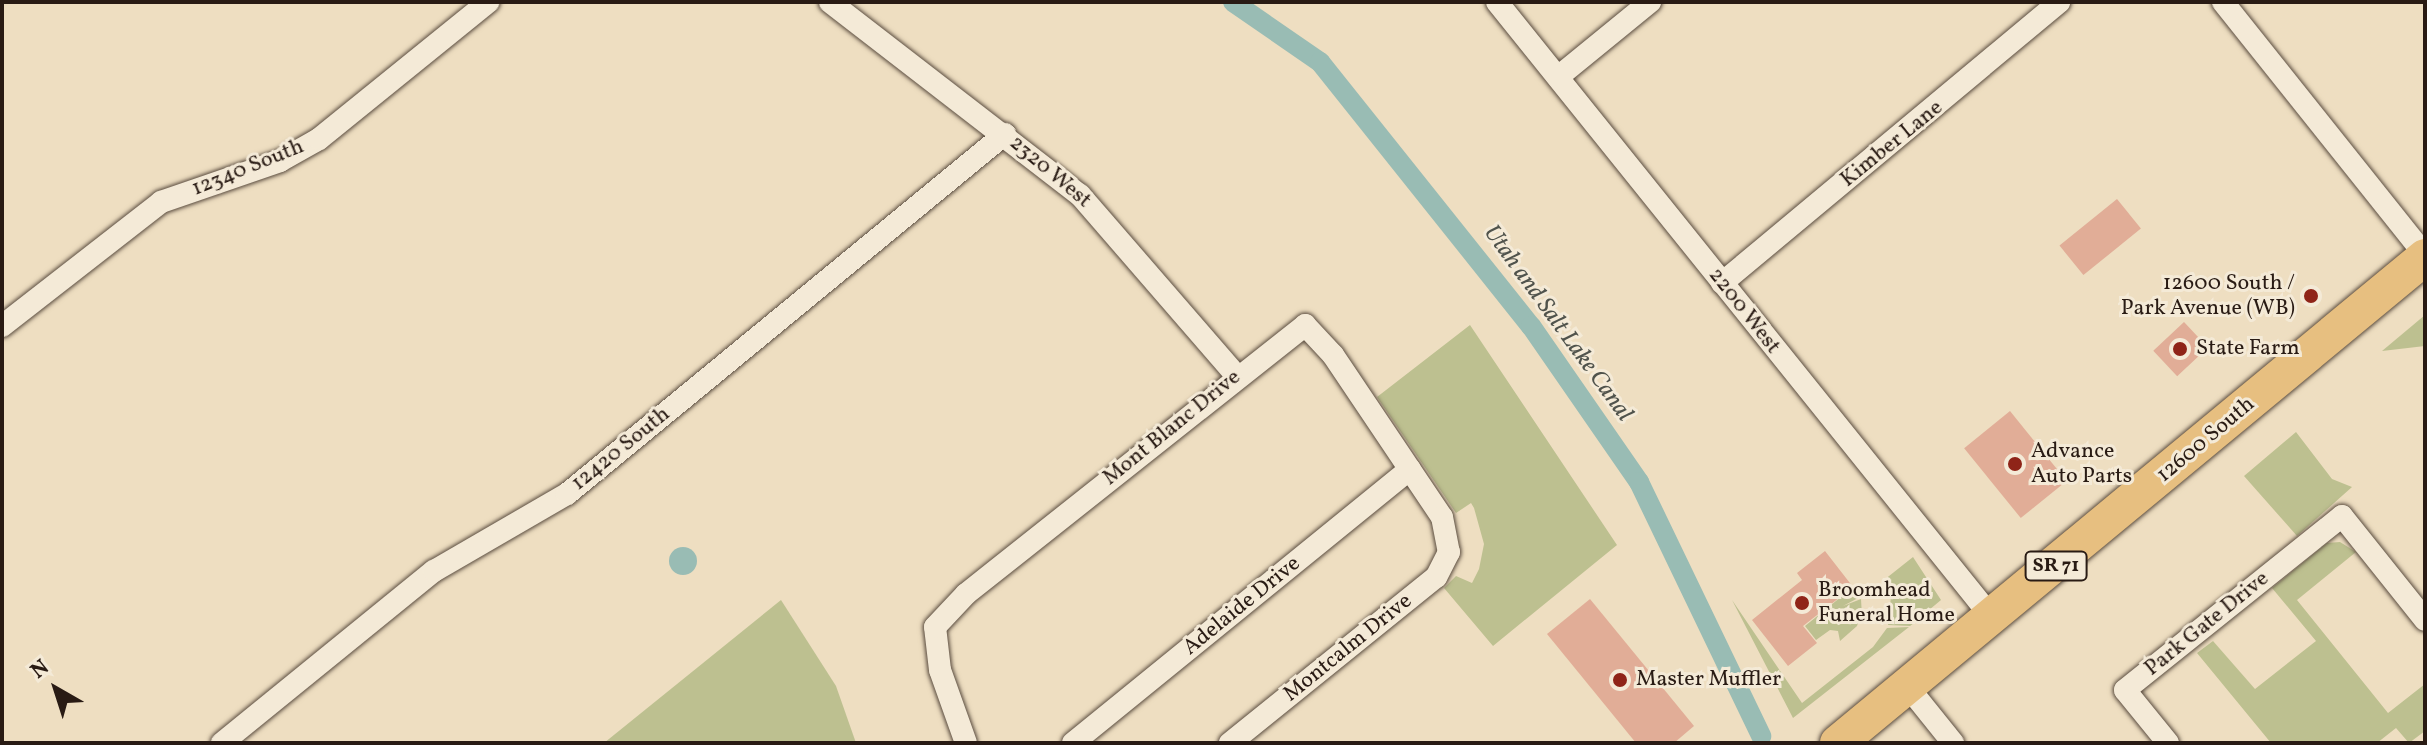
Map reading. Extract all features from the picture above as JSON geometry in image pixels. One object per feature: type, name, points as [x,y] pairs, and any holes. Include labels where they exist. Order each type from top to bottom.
[{"type":"main road","name":"12600 South","points":[[1838,743],[1993,619],[2425,256]]},
{"type":"street","name":"12340 South","points":[[2,326],[161,202],[280,161],[319,139],[488,2]]},
{"type":"street","name":"2320 West","points":[[830,2],[1005,134],[1119,234],[1236,375]]},
{"type":"street","name":"2200 West","points":[[1497,2],[1993,619]]},
{"type":"street","points":[[1558,77],[1650,2]]},
{"type":"street","name":"Kimber Lane","points":[[1722,283],[2059,2]]},
{"type":"street","points":[[2223,2],[2425,256]]},
{"type":"street","name":"12420 South","points":[[222,743],[434,571],[567,494],[1005,134]]},
{"type":"street","name":"Mont Blanc Drive","points":[[966,743],[940,670],[935,627],[966,594],[1236,375],[1305,325],[1333,355],[1442,517],[1450,543]]},
{"type":"street","name":"Adelaide Drive","points":[[1073,743],[1410,469]]},
{"type":"street","name":"Park Gate Drive","points":[[2168,743],[2125,690],[2342,516],[2425,620]]},
{"type":"street","name":"Montcalm Drive","points":[[1230,743],[1436,577],[1450,543]]},
{"type":"street","points":[[1908,687],[1953,743]]},
{"type":"green space","points":[[2425,315],[2425,346],[2382,351]]},
{"type":"green space","points":[[1470,325],[1617,545],[1493,646],[1444,588],[1456,576],[1472,583],[1479,569],[1484,544],[1474,508],[1471,503],[1456,513],[1377,397]]},
{"type":"green space","points":[[2296,432],[2332,479],[2352,487],[2297,536],[2244,476]]},
{"type":"green space","points":[[2340,542],[2356,552],[2297,600],[2388,713],[2425,684],[2425,731],[2409,743],[2396,728],[2377,743],[2271,743],[2197,653],[2213,641],[2255,689],[2316,641],[2272,588],[2327,543]]},
{"type":"green space","points":[[1913,557],[1941,600],[1923,615],[1915,610],[1922,617],[1910,626],[1888,625],[1891,596],[1884,580]]},
{"type":"green space","points":[[1852,588],[1860,597],[1843,606],[1861,599],[1862,616],[1852,613],[1844,619],[1860,617],[1857,626],[1840,641],[1838,631],[1830,630],[1816,640],[1805,626]]},
{"type":"green space","points":[[781,600],[836,686],[856,743],[604,743]]},
{"type":"green space","points":[[1732,600],[1802,703],[1873,647],[1887,628],[1909,627],[1793,718]]},
{"type":"water","points":[[683,547],[693,551],[697,561],[693,571],[683,575],[673,571],[669,561],[673,551]]},
{"type":"building","points":[[2117,199],[2141,229],[2083,275],[2059,246]]},
{"type":"building","name":"State Farm","points":[[2184,322],[2208,348],[2177,376],[2153,351]]},
{"type":"building","name":"Advance Auto Parts","points":[[2010,411],[2067,481],[2021,518],[1964,448]]},
{"type":"building","name":"Broomhead Funeral Home","points":[[1825,551],[1853,587],[1803,626],[1817,643],[1788,666],[1752,620],[1802,580],[1797,573]]},
{"type":"building","name":"Master Muffler","points":[[1590,599],[1694,726],[1674,743],[1636,743],[1547,634]]},
{"type":"waterway","name":"Utah and Salt Lake Canal","points":[[1233,2],[1320,62],[1531,326],[1639,482],[1761,736]]},
{"type":"place","name":"12600 South / Park Avenue (WB)","points":[[2311,296]]},
{"type":"place","name":"State Farm","points":[[2180,349]]},
{"type":"place","name":"Advance Auto Parts","points":[[2015,464]]},
{"type":"place","name":"Broomhead Funeral Home","points":[[1802,603]]},
{"type":"place","name":"Master Muffler","points":[[1620,680]]}]
